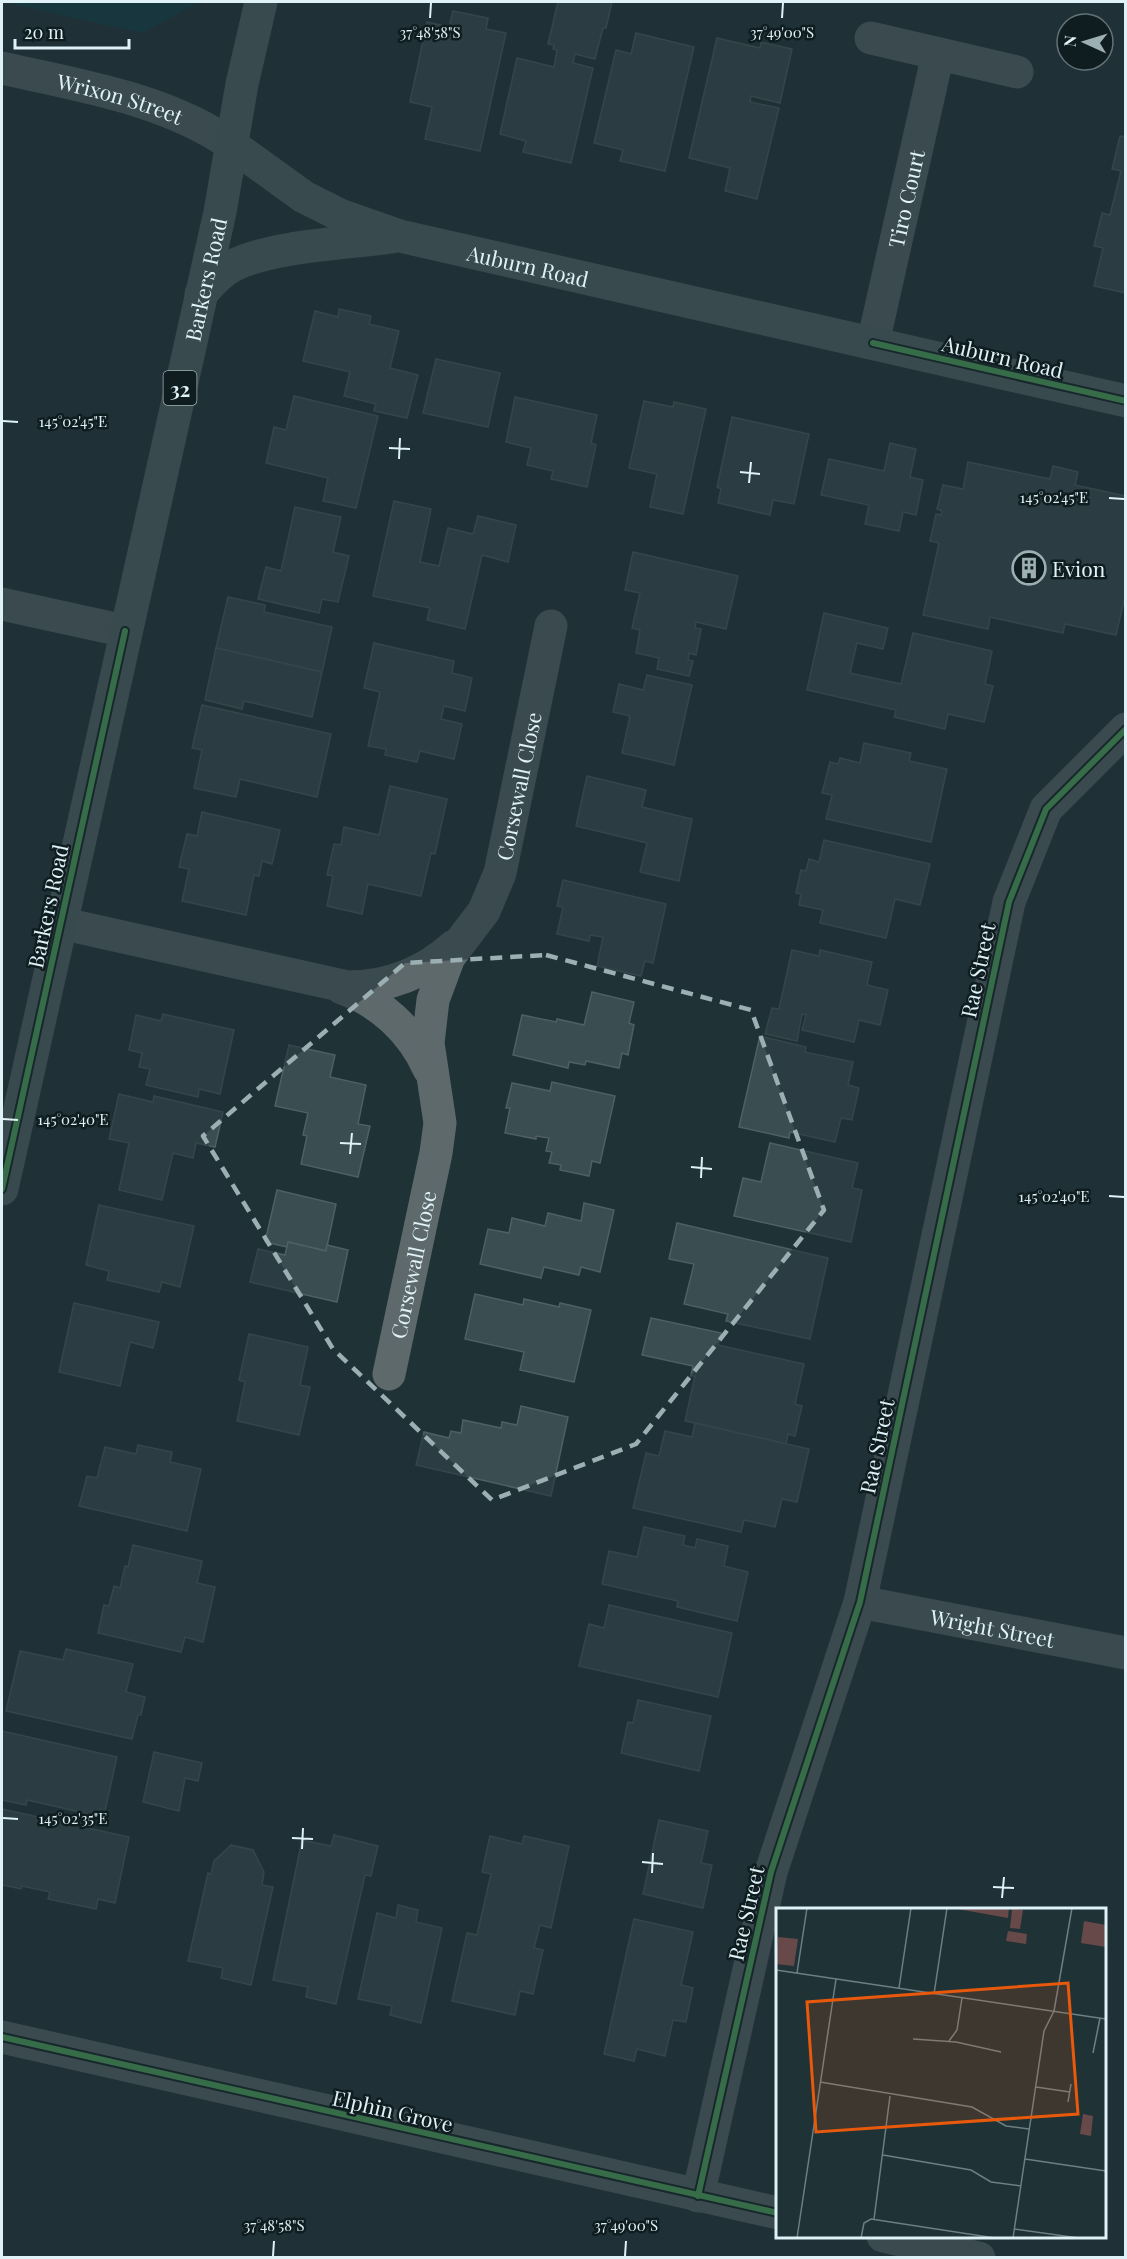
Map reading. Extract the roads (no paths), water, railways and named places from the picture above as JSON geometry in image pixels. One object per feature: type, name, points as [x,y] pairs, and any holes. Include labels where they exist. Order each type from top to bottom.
[{"type":"main road","name":"Barkers Road","points":[[3,1171],[220,212],[242,84],[261,2]]},
{"type":"main road","name":"Auburn Road","points":[[232,145],[304,197],[340,215],[400,236],[1125,401]]},
{"type":"main road","points":[[201,294],[224,272],[248,260],[279,252],[400,236]]},
{"type":"street","points":[[871,38],[1017,72]]},
{"type":"street","name":"Tiro Court","points":[[873,343],[938,54]]},
{"type":"street","name":"Wrixon Street","points":[[2,68],[154,106],[203,126],[232,145]]},
{"type":"street","points":[[2,604],[125,632]]},
{"type":"street","name":"Corsewall Close","points":[[389,1374],[436,1153],[440,1123],[428,1043],[431,1010],[444,967],[484,910],[500,873],[551,626]]},
{"type":"street","name":"Rae Street","points":[[698,2196],[771,1872],[860,1602],[1009,903],[1046,809],[1125,729]]},
{"type":"street","name":"Corsewall Close","points":[[60,923],[338,986],[364,987],[394,981],[435,962],[462,939]]},
{"type":"street","name":"Corsewall Close","points":[[338,986],[365,998],[397,1023],[420,1052],[434,1084]]},
{"type":"street","name":"Wright Street","points":[[860,1602],[1125,1653]]},
{"type":"street","name":"Elphin Grove","points":[[2,2037],[776,2213]]},
{"type":"street","points":[[892,2238],[979,2258]]},
{"type":"place","name":"Evion","points":[[1029,568]]}]
